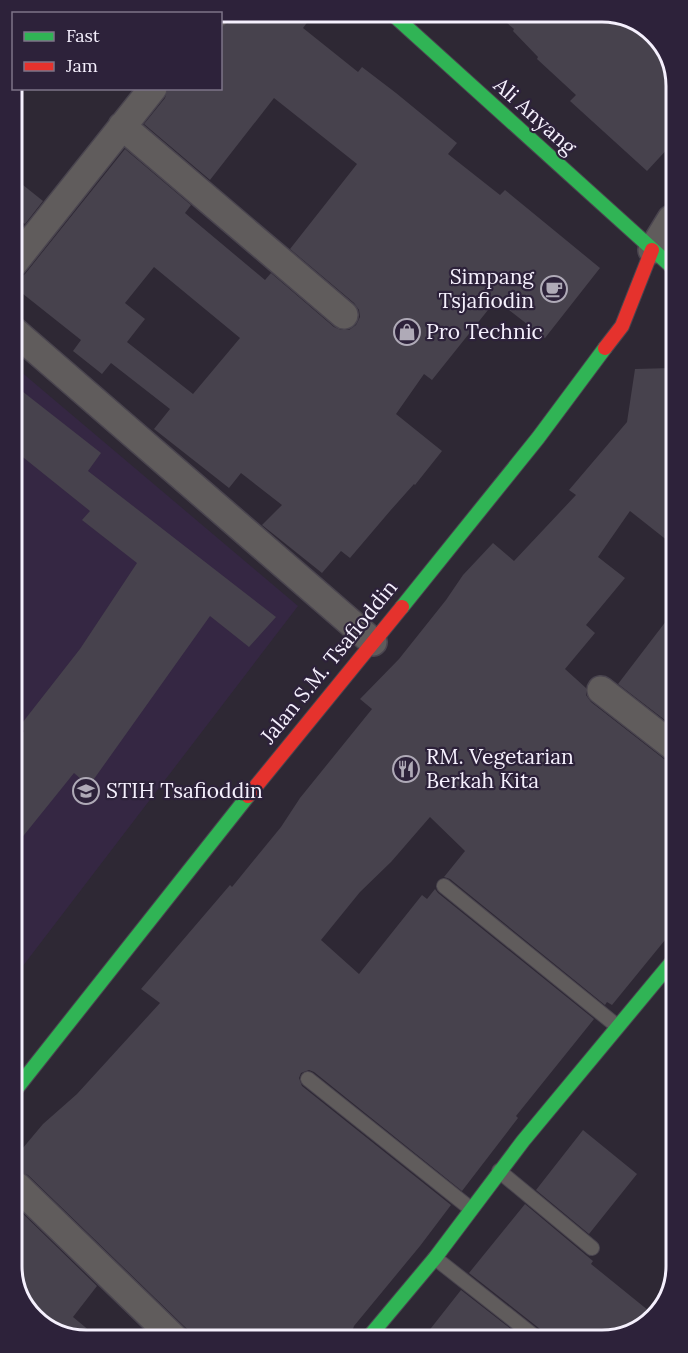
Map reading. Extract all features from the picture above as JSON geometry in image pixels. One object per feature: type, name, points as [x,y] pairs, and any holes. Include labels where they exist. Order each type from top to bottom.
[{"type":"street","name":"Ali Anyang","points":[[402,23],[662,258]]},
{"type":"street","points":[[23,251],[151,90]]},
{"type":"street","points":[[122,126],[344,315]]},
{"type":"street","points":[[662,258],[666,241]]},
{"type":"street","name":"Jalan S.M. Tsafioddin","points":[[23,1080],[308,720],[538,438],[622,326],[662,258]]},
{"type":"street","points":[[23,339],[373,642]]},
{"type":"street","points":[[601,690],[666,741]]},
{"type":"street","points":[[375,1330],[435,1258],[499,1171],[666,969]]},
{"type":"street","points":[[23,1192],[161,1330]]},
{"type":"lane","points":[[444,886],[617,1026]]},
{"type":"lane","points":[[308,1079],[471,1209]]},
{"type":"lane","points":[[499,1171],[592,1248]]},
{"type":"lane","points":[[435,1258],[526,1330]]},
{"type":"shaded area","name":"STIH Tsafioddin","points":[[23,373],[298,606],[23,966]]},
{"type":"building","points":[[230,22],[307,22],[303,28],[358,72],[362,67],[457,143],[448,154],[500,195],[505,190],[600,268],[545,338],[496,300],[432,380],[424,374],[396,414],[442,451],[350,558],[341,551],[322,573],[262,525],[282,505],[241,473],[229,488],[154,429],[170,409],[111,363],[102,374],[73,351],[81,340],[23,294],[23,275],[125,149],[191,205],[185,213],[265,280],[271,273],[334,327],[349,330],[356,325],[360,317],[359,310],[354,303],[290,249],[357,164],[274,98],[210,180],[144,124],[165,98],[167,90],[222,90],[222,28]],"holes":[[[154,267],[240,338],[193,394],[127,342],[145,319],[125,303]]]},
{"type":"building","points":[[507,23],[605,23],[630,29],[647,41],[661,62],[664,74],[666,150],[647,171],[570,101],[576,95],[537,59],[538,57],[513,31],[514,29]]},
{"type":"building","points":[[23,185],[43,201],[25,224],[23,222]]},
{"type":"building","points":[[666,368],[666,539],[630,511],[598,557],[625,578],[586,625],[595,633],[565,669],[586,688],[586,695],[591,702],[666,760],[666,939],[612,1005],[607,1002],[605,1005],[450,879],[444,877],[465,851],[430,817],[391,862],[360,892],[321,940],[359,974],[422,895],[427,899],[435,889],[594,1019],[516,1116],[518,1118],[462,1191],[314,1072],[309,1070],[301,1073],[299,1078],[302,1086],[451,1205],[353,1330],[187,1330],[28,1175],[23,1173],[23,1148],[43,1124],[77,1094],[160,1003],[141,989],[230,885],[232,887],[281,827],[300,798],[372,709],[360,699],[399,659],[463,575],[493,543],[514,561],[576,495],[569,490],[627,422],[635,369]]},
{"type":"building","points":[[23,392],[101,453],[88,471],[276,617],[249,647],[210,616],[89,786],[74,773],[23,836],[23,722],[80,649],[137,563],[82,520],[90,511],[23,457]]},
{"type":"building","points":[[666,621],[666,721],[618,684]]},
{"type":"building","points":[[583,1130],[637,1174],[589,1234],[536,1190]]},
{"type":"building","points":[[525,1204],[593,1261],[591,1264],[648,1311],[626,1326],[614,1329],[540,1330],[469,1273]]},
{"type":"building","points":[[23,1214],[97,1286],[73,1317],[89,1330],[66,1327],[51,1320],[38,1309],[27,1291],[23,1266]]},
{"type":"building","points":[[461,1290],[512,1330],[430,1330]]},
{"type":"traffic: fast","points":[[402,23],[666,261]]},
{"type":"traffic: fast","points":[[402,607],[538,438],[605,348]]},
{"type":"traffic: fast","points":[[23,1080],[248,796]]},
{"type":"traffic: fast","points":[[375,1330],[435,1258],[523,1141],[666,969]]},
{"type":"traffic: jam","points":[[605,348],[622,326],[652,250]]},
{"type":"traffic: jam","points":[[248,796],[402,607]]},
{"type":"place","name":"Simpang Tsjafiodin","points":[[554,289]]},
{"type":"place","name":"Pro Technic","points":[[407,332]]},
{"type":"place","name":"RM. Vegetarian Berkah Kita","points":[[406,769]]},
{"type":"place","name":"STIH Tsafioddin","points":[[86,791]]}]
